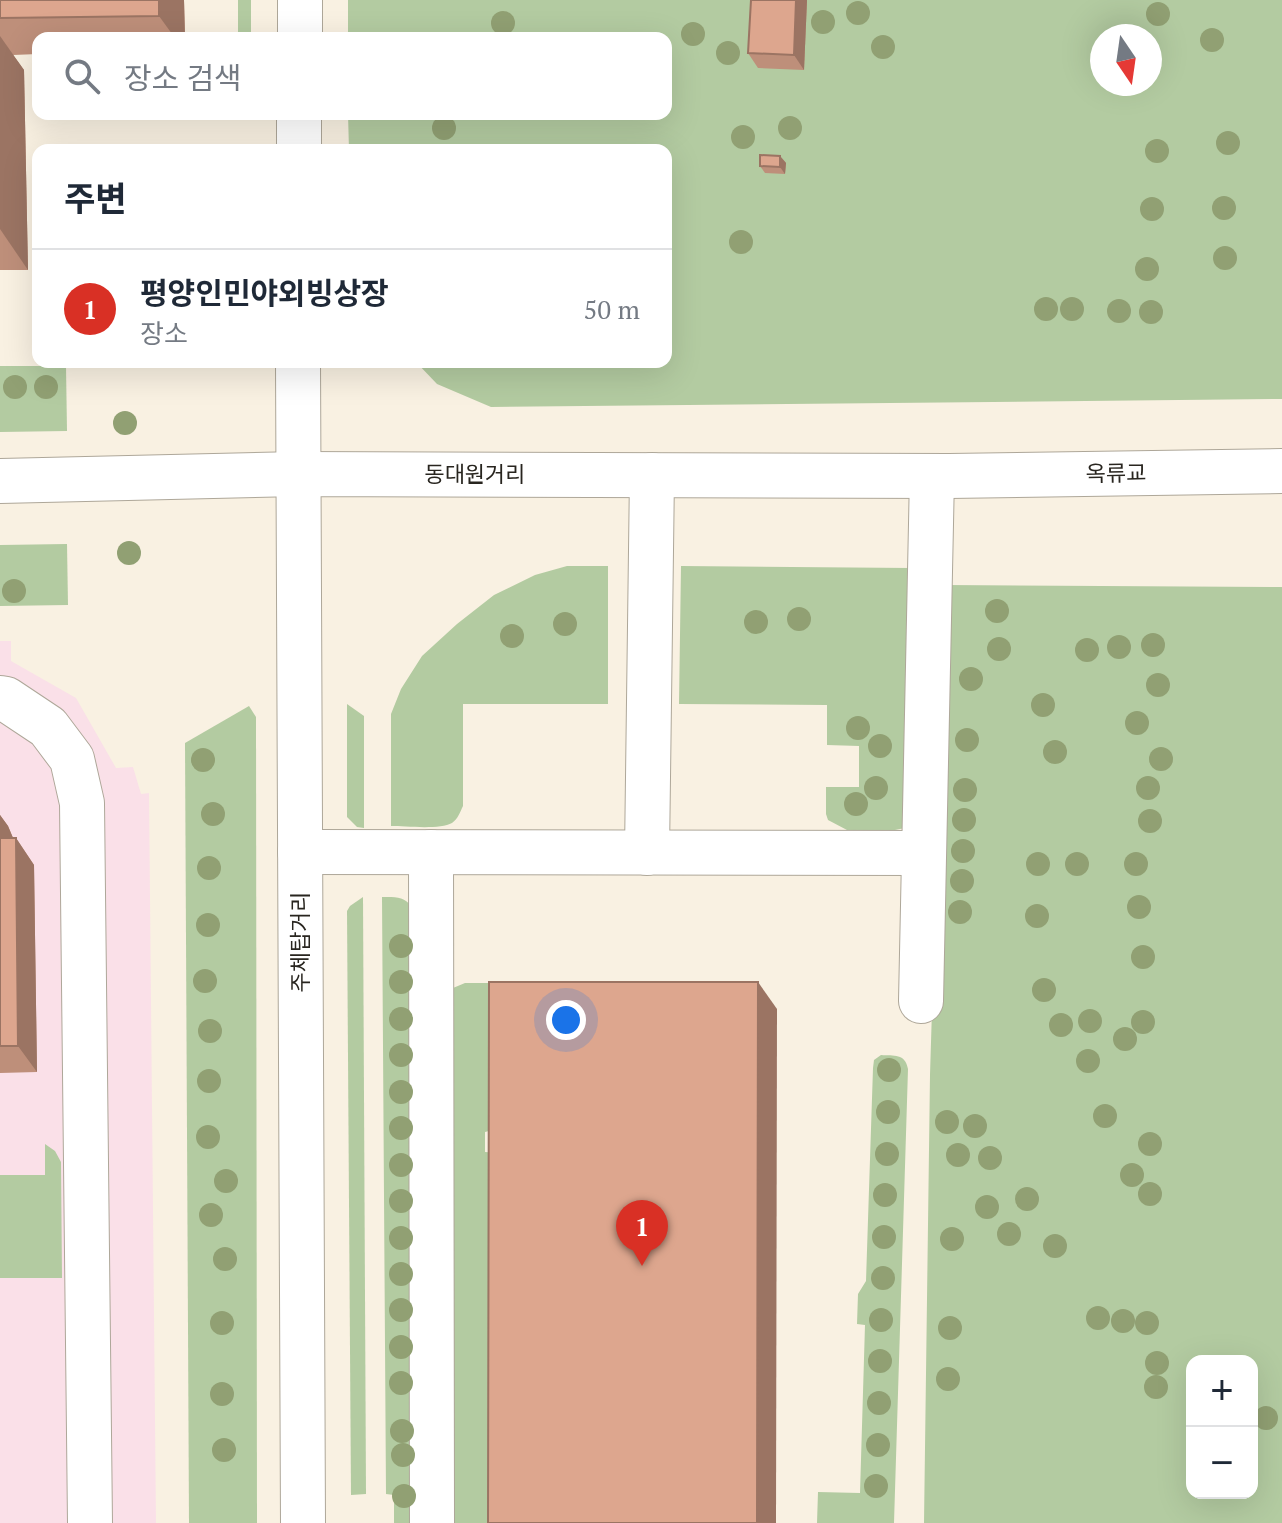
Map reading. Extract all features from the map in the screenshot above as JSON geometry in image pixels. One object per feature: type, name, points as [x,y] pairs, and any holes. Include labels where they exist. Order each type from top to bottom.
[{"type":"main road","points":[[300,0],[300,32]]},
{"type":"main road","points":[[299,120],[299,144]]},
{"type":"main road","name":"주체탑거리","points":[[298,368],[303,1523]]},
{"type":"main road","name":"옥류교","points":[[940,476],[1282,471]]},
{"type":"main road","name":"동대원거리","points":[[0,481],[298,474],[940,476]]},
{"type":"main road","points":[[647,853],[652,475]]},
{"type":"main road","points":[[921,1001],[940,476]]},
{"type":"main road","points":[[0,698],[48,727],[72,759],[82,803],[90,1523]]},
{"type":"main road","points":[[300,852],[924,853]]},
{"type":"main road","points":[[431,852],[432,1523]]},
{"type":"shaded area","points":[[0,641],[11,641],[11,661],[76,698],[116,768],[133,767],[141,794],[149,793],[156,1523],[0,1523]]},
{"type":"green space","points":[[238,0],[251,0],[251,32],[238,32]]},
{"type":"green space","points":[[348,0],[1282,0],[1282,399],[491,407],[437,384],[422,368],[672,368],[672,144],[349,144],[348,120],[672,120],[672,32],[348,32]]},
{"type":"green space","points":[[0,366],[66,368],[67,431],[0,432]]},
{"type":"green space","points":[[67,544],[68,605],[0,606],[0,545]]},
{"type":"green space","points":[[567,566],[608,566],[608,704],[463,704],[463,806],[459,815],[447,825],[391,826],[391,714],[401,689],[422,656],[494,595],[535,575]]},
{"type":"green space","points":[[681,566],[911,568],[905,828],[847,830],[828,820],[826,787],[859,787],[859,746],[827,745],[827,705],[679,704]]},
{"type":"green space","points":[[945,585],[1282,587],[1282,1523],[924,1523],[930,1075]]},
{"type":"green space","points":[[347,704],[364,716],[364,828],[357,827],[347,817]]},
{"type":"green space","points":[[249,706],[256,717],[257,1523],[189,1523],[185,743]]},
{"type":"green space","points":[[363,897],[366,1494],[351,1495],[347,911]]},
{"type":"green space","points":[[382,897],[402,899],[412,907],[417,1523],[394,1523],[394,1495],[386,1494]]},
{"type":"green space","points":[[465,983],[489,983],[489,1131],[485,1132],[485,1152],[501,1153],[491,1523],[444,1523],[453,988]]},
{"type":"green space","points":[[881,1055],[902,1058],[908,1069],[894,1523],[817,1523],[818,1492],[860,1493],[865,1325],[857,1324],[858,1294],[866,1281],[873,1068],[874,1060]]},
{"type":"green space","points":[[45,1144],[55,1151],[61,1162],[62,1278],[0,1278],[0,1175],[45,1175]]},
{"type":"building","points":[[0,0],[159,0],[159,16],[0,18]]},
{"type":"building","points":[[751,0],[796,0],[794,55],[748,53]]},
{"type":"building","points":[[760,155],[780,156],[780,167],[760,166]]},
{"type":"building","points":[[0,838],[16,838],[18,1046],[0,1046]]},
{"type":"building","points":[[489,982],[758,982],[757,1523],[488,1523]]},
{"type":"place","name":"평양인민야외빙상장","points":[[642,1266]]}]
